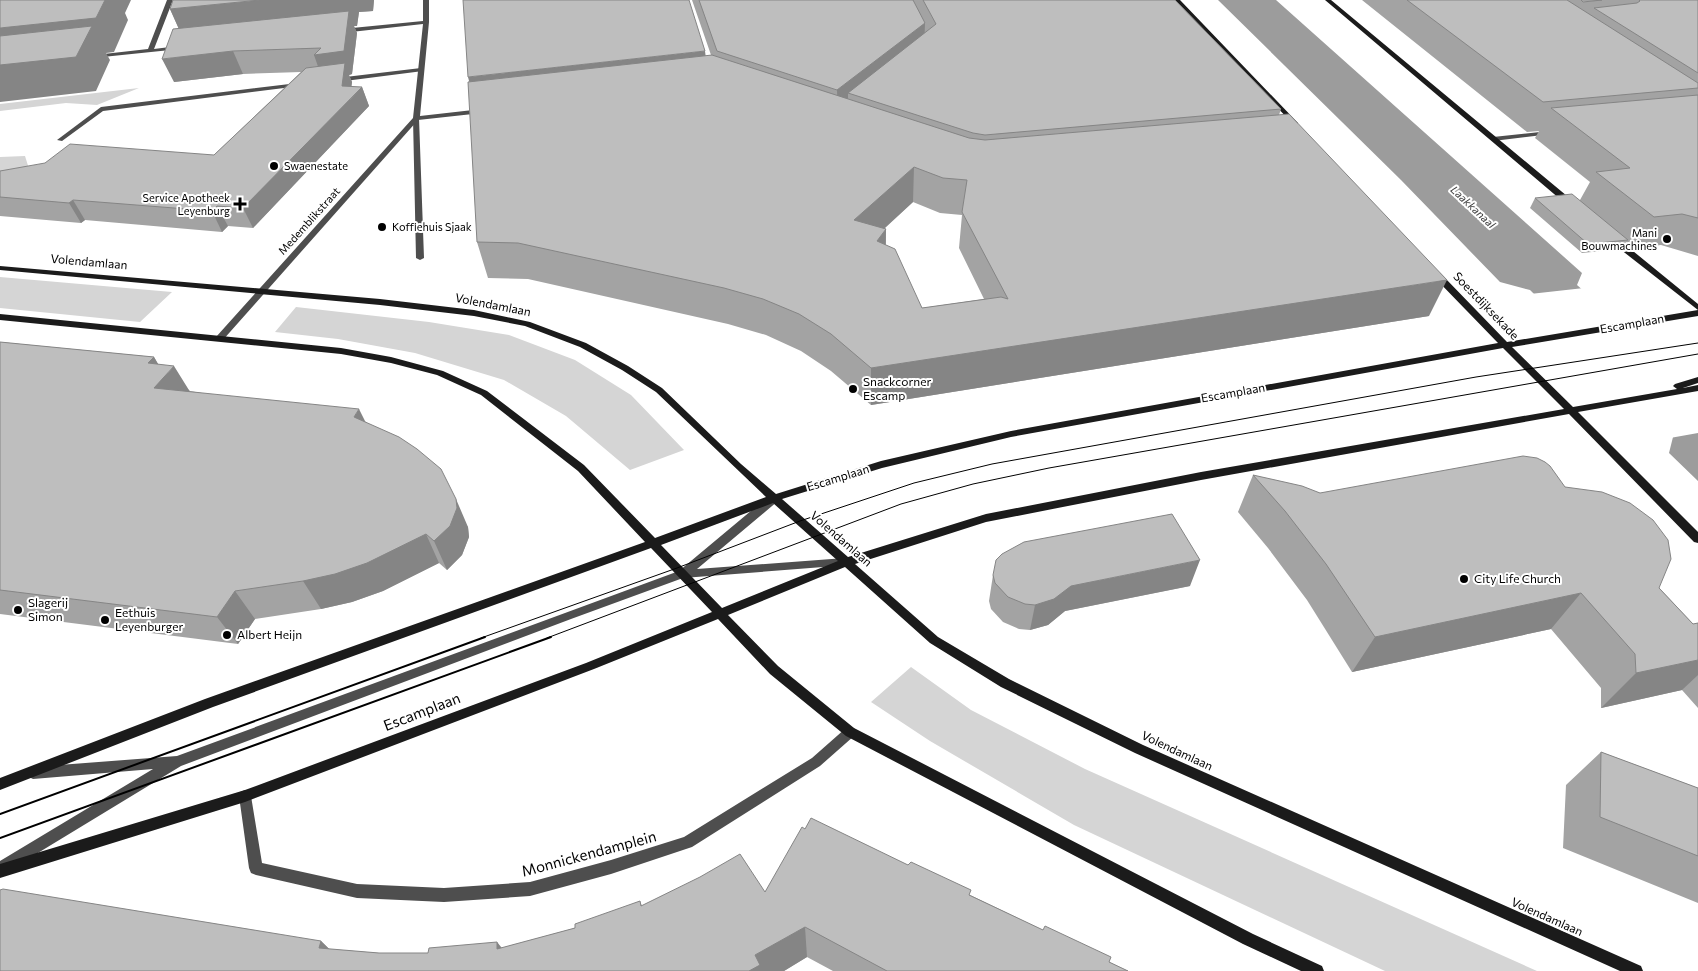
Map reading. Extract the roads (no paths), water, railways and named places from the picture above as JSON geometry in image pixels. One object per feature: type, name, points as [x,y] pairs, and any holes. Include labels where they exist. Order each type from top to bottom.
[{"type":"street","points":[[150,51],[170,0]]},
{"type":"street","points":[[420,258],[416,118],[426,22],[426,0]]},
{"type":"street","points":[[1177,0],[1298,127]]},
{"type":"street","points":[[1328,0],[1575,207]]},
{"type":"street","points":[[338,31],[426,22]]},
{"type":"street","points":[[84,58],[190,47]]},
{"type":"street","points":[[334,81],[421,70]]},
{"type":"street","points":[[60,140],[101,109],[304,84]]},
{"type":"street","points":[[416,118],[490,110]]},
{"type":"street","name":"Medemblikstraat","points":[[219,339],[416,118]]},
{"type":"street","points":[[1493,139],[1561,132]]},
{"type":"street","points":[[1605,232],[1698,308]]},
{"type":"street","name":"Volendamlaan","points":[[0,268],[261,291],[474,313],[527,324],[583,345],[625,368],[659,390],[727,456],[934,640],[1005,683],[1201,777],[1636,971]]},
{"type":"street","name":"Soestdijksekade","points":[[1432,270],[1460,296],[1482,322],[1572,410],[1698,539]]},
{"type":"street","name":"Escamplaan","points":[[0,784],[209,703],[566,576],[774,498],[881,465],[1011,434],[1438,356],[1698,313]]},
{"type":"street","points":[[0,316],[341,351],[391,360],[440,374],[484,393],[581,468],[774,670],[850,732],[1248,939],[1317,971]]},
{"type":"street","name":"Escamplaan","points":[[0,870],[245,796],[590,666],[847,562],[986,518],[1201,476],[1632,400],[1698,383]]},
{"type":"street","name":"Escamplaan","points":[[683,574],[774,498]]},
{"type":"street","name":"Escamplaan","points":[[0,870],[177,762],[567,616],[683,574],[847,562]]},
{"type":"street","name":"Monnickendamplein","points":[[245,796],[256,868],[357,891],[444,895],[530,889],[612,868],[687,842],[816,762],[850,732]]},
{"type":"street","name":"Escamplaan","points":[[29,773],[177,762]]},
{"type":"water","name":"Laakkanaal","points":[[1218,0],[1276,0],[1582,273],[1577,285],[1698,392],[1698,481],[1669,453],[1674,433],[1530,290],[1500,282],[1401,180]]},
{"type":"tram line","points":[[481,638],[677,568],[800,521],[914,483],[992,464],[1476,377],[1698,343]]},
{"type":"tram line","points":[[547,638],[901,504],[973,484],[1049,468],[1698,354]]},
{"type":"tram line","points":[[0,814],[485,637]]},
{"type":"tram line","points":[[0,838],[551,637]]},
{"type":"place","name":"Swaenestate","points":[[274,166]]},
{"type":"place","name":"Service Apotheek Leyenburg","points":[[240,204]]},
{"type":"place","name":"Koffiehuis Sjaak","points":[[382,227]]},
{"type":"place","name":"Mani Bouwmachines","points":[[1667,239]]},
{"type":"place","name":"Snackcorner Escamp","points":[[853,389]]},
{"type":"place","name":"City Life Church","points":[[1464,579]]},
{"type":"place","name":"Slagerij Simon","points":[[18,610]]},
{"type":"place","name":"Eethuis Leyenburger","points":[[105,620]]},
{"type":"place","name":"Albert Heijn","points":[[227,635]]}]
